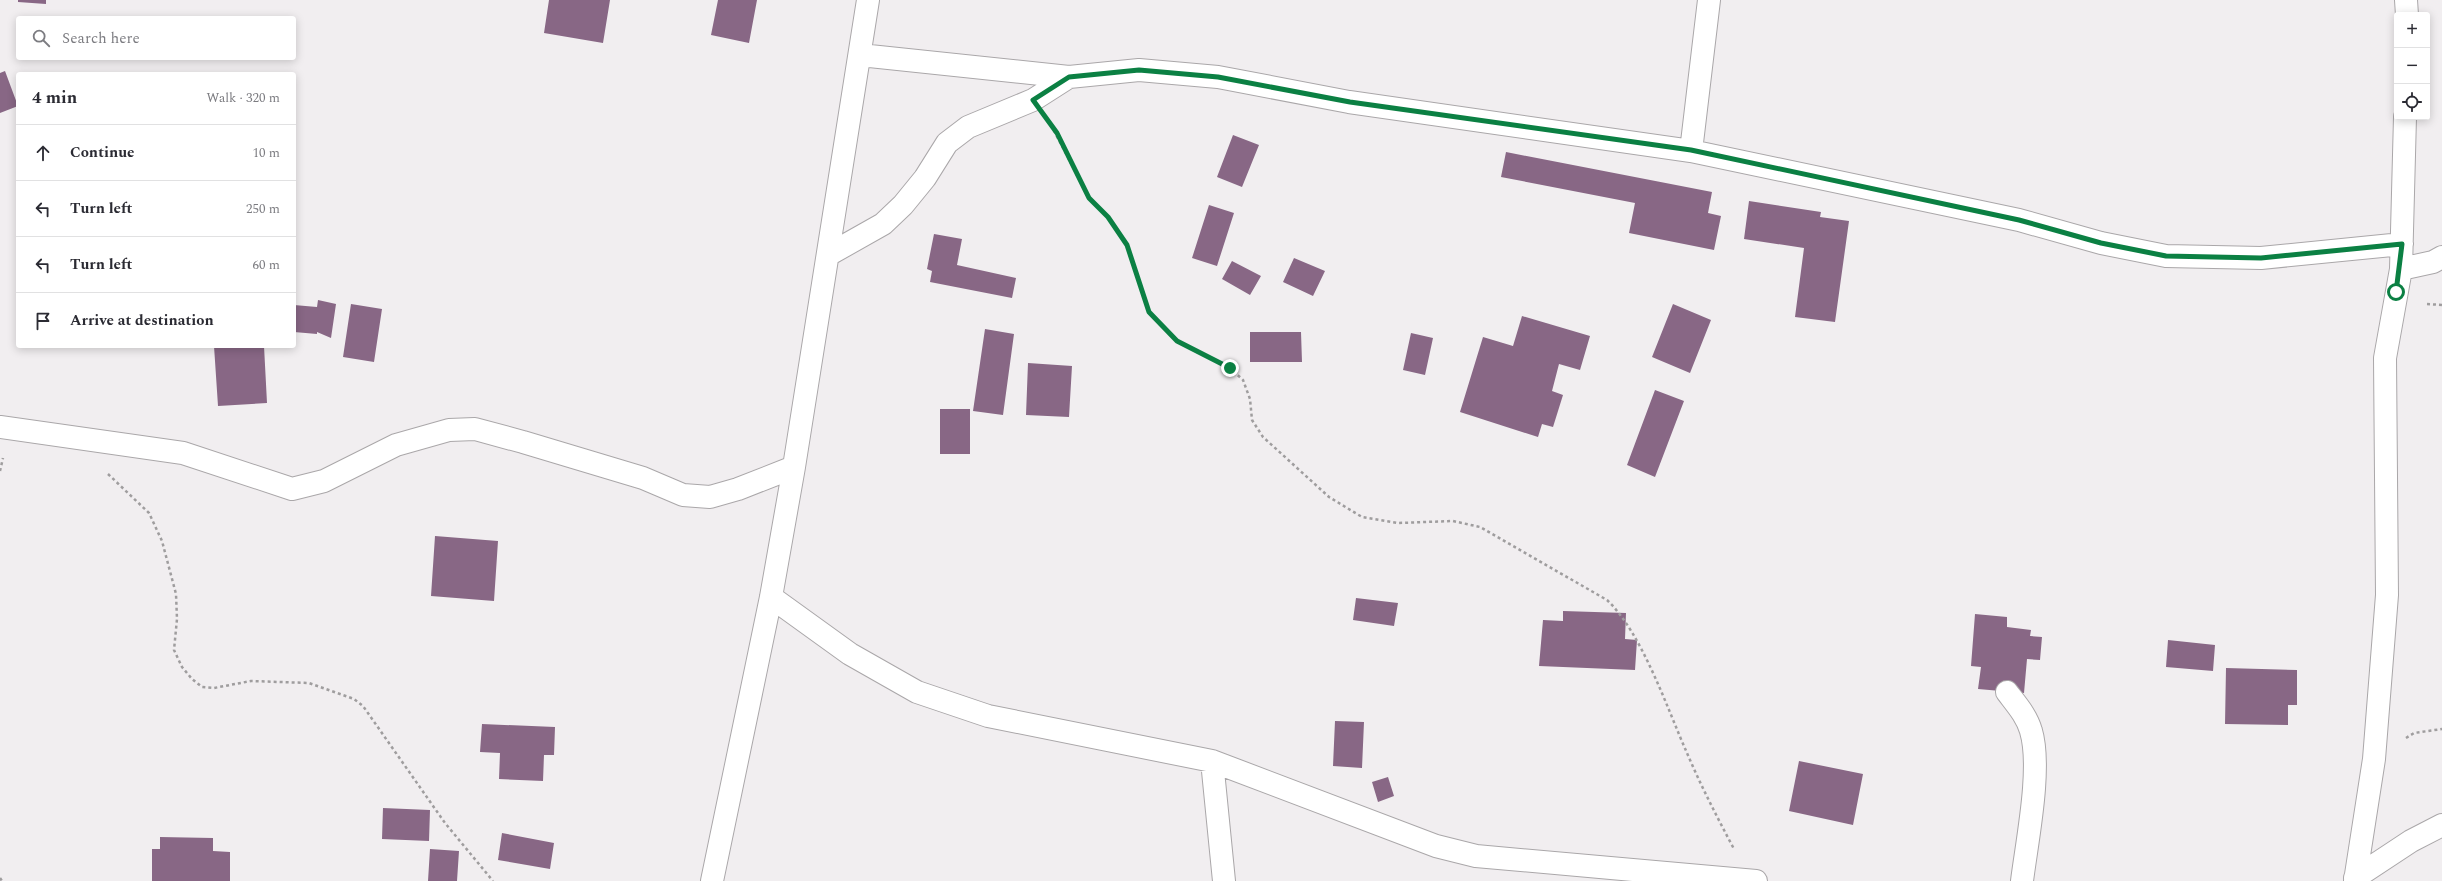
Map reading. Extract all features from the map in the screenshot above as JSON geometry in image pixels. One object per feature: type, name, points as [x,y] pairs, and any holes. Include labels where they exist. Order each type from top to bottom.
[{"type":"street","points":[[712,881],[771,597],[794,467],[868,0]]},
{"type":"street","points":[[1691,150],[1709,0]]},
{"type":"street","points":[[2406,0],[2407,12]]},
{"type":"street","points":[[860,55],[1069,77],[1139,70],[1218,77],[1350,102],[1691,150],[2019,220],[2101,243],[2166,256],[2261,258],[2402,244]]},
{"type":"street","points":[[828,255],[883,224],[903,205],[925,178],[947,143],[968,128],[1033,100],[1069,77]]},
{"type":"street","points":[[2355,880],[2374,759],[2387,596],[2385,358],[2401,269],[2405,120]]},
{"type":"street","points":[[2401,269],[2433,262],[2442,257]]},
{"type":"street","points":[[0,427],[183,453],[292,488],[324,481],[396,445],[455,430],[475,429],[643,478],[683,495],[710,497],[738,490],[794,467]]},
{"type":"street","points":[[771,597],[850,654],[917,692],[988,716],[1212,761],[1436,846],[1476,856],[1754,881]]},
{"type":"street","points":[[2007,692],[2021,711],[2031,730],[2036,759],[2022,881]]},
{"type":"street","points":[[1212,761],[1224,881]]},
{"type":"street","points":[[2355,880],[2412,841],[2442,825]]},
{"type":"path","points":[[1033,100],[1057,133],[1089,198],[1108,217],[1127,245],[1149,312],[1177,341],[1230,368],[1243,380],[1250,399],[1252,420],[1263,437],[1329,497],[1362,517],[1398,523],[1453,521],[1480,527],[1607,600],[1620,613],[1664,699],[1710,803],[1754,881]]},
{"type":"path","points":[[78,438],[114,480],[149,513],[162,541],[176,594],[177,619],[174,650],[182,667],[192,678],[202,687],[214,688],[251,681],[309,683],[354,700],[363,706],[445,823],[493,881]]},
{"type":"building","points":[[18,0],[46,0],[46,4],[18,2]]},
{"type":"building","points":[[549,0],[610,0],[603,43],[544,33]]},
{"type":"building","points":[[718,0],[757,0],[749,43],[711,35]]},
{"type":"building","points":[[5,71],[16,101],[16,107],[0,113],[0,73]]},
{"type":"building","points":[[1233,135],[1259,145],[1242,187],[1217,177]]},
{"type":"building","points":[[1506,152],[1712,192],[1708,213],[1721,216],[1714,250],[1629,233],[1635,203],[1501,177]]},
{"type":"building","points":[[1749,201],[1821,212],[1820,217],[1849,221],[1835,322],[1795,317],[1804,248],[1744,239]]},
{"type":"building","points":[[1209,205],[1234,213],[1217,266],[1192,258]]},
{"type":"building","points":[[934,234],[962,239],[957,265],[1016,278],[1012,298],[930,282],[932,271],[927,269]]},
{"type":"building","points":[[1294,258],[1325,271],[1313,296],[1283,282]]},
{"type":"building","points":[[1232,261],[1261,276],[1250,295],[1222,279]]},
{"type":"building","points":[[318,300],[336,304],[331,338],[317,332],[317,334],[296,332],[296,305],[317,307]]},
{"type":"building","points":[[351,304],[382,309],[374,362],[343,357]]},
{"type":"building","points":[[1673,304],[1711,320],[1690,373],[1652,357]]},
{"type":"building","points":[[1522,316],[1590,336],[1580,370],[1559,364],[1552,391],[1563,395],[1553,427],[1542,424],[1538,437],[1460,412],[1483,337],[1513,346]]},
{"type":"building","points":[[985,329],[1014,334],[1003,415],[973,411]]},
{"type":"building","points":[[1250,332],[1301,332],[1302,362],[1250,362]]},
{"type":"building","points":[[1411,333],[1433,338],[1425,375],[1403,370]]},
{"type":"building","points":[[214,348],[264,348],[267,403],[218,406]]},
{"type":"building","points":[[1028,363],[1072,366],[1069,417],[1026,415]]},
{"type":"building","points":[[1655,390],[1684,401],[1655,477],[1627,465]]},
{"type":"building","points":[[940,409],[970,409],[970,454],[940,454]]},
{"type":"building","points":[[435,536],[498,541],[494,601],[431,596]]},
{"type":"building","points":[[1356,598],[1398,603],[1394,626],[1353,620]]},
{"type":"building","points":[[1563,611],[1626,613],[1625,639],[1637,640],[1635,670],[1539,666],[1543,620],[1563,621]]},
{"type":"building","points":[[1975,614],[2007,617],[2007,627],[2031,630],[2030,636],[2042,637],[2040,660],[2027,659],[2024,693],[1978,689],[1981,667],[1971,666]]},
{"type":"building","points":[[2168,640],[2215,645],[2213,671],[2166,667]]},
{"type":"building","points":[[2226,668],[2297,670],[2297,705],[2288,705],[2288,725],[2225,724]]},
{"type":"building","points":[[1335,721],[1364,722],[1362,768],[1333,766]]},
{"type":"building","points":[[482,724],[555,727],[554,755],[544,755],[543,781],[499,779],[500,753],[480,752]]},
{"type":"building","points":[[1799,761],[1863,774],[1853,825],[1789,811]]},
{"type":"building","points":[[1388,777],[1394,796],[1378,802],[1372,782]]},
{"type":"building","points":[[383,808],[430,810],[429,841],[382,839]]},
{"type":"building","points":[[502,833],[554,843],[550,869],[498,860]]},
{"type":"building","points":[[160,837],[213,838],[213,851],[230,852],[230,881],[152,881],[152,849],[160,849]]},
{"type":"building","points":[[430,849],[459,851],[457,881],[428,881]]},
{"type":"route","points":[[1230,368],[1208,355],[1177,341],[1149,312],[1127,245],[1108,217],[1089,198],[1057,133],[1033,100],[1069,77],[1139,70],[1218,77],[1350,102],[1691,150],[1864,189],[2019,220],[2101,243],[2166,256],[2261,258],[2402,244],[2401,269],[2396,292]]}]
